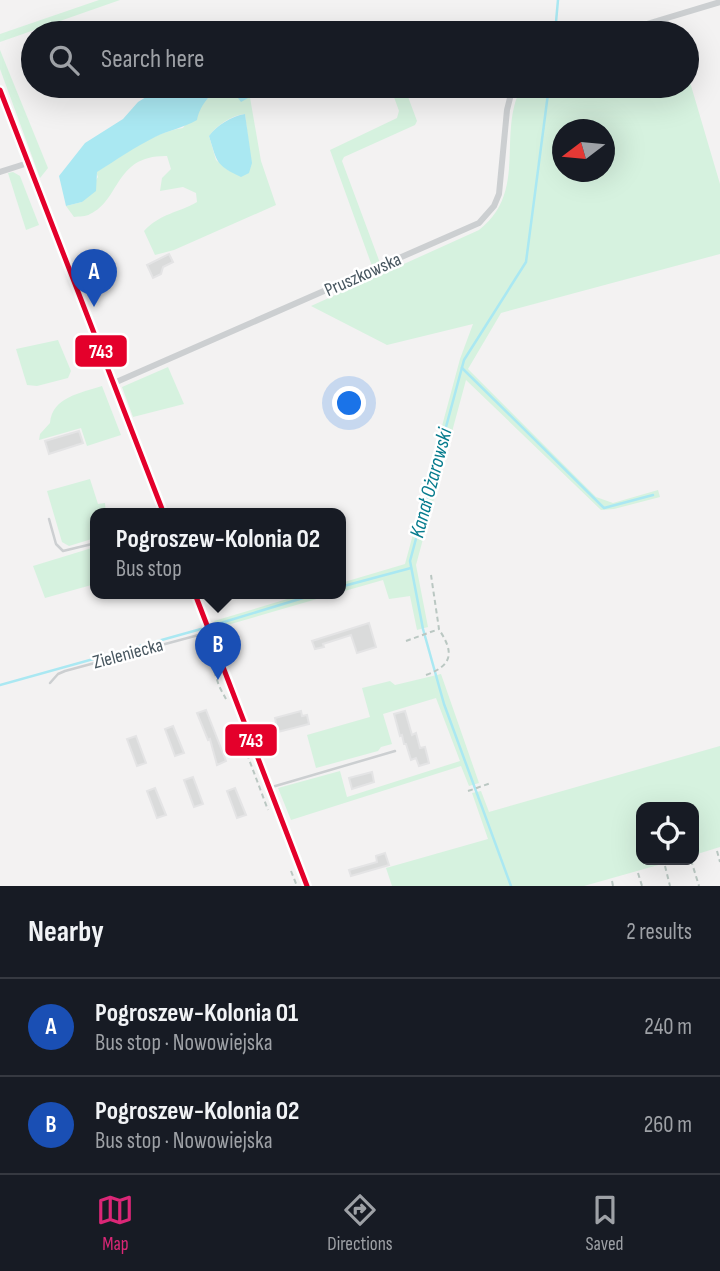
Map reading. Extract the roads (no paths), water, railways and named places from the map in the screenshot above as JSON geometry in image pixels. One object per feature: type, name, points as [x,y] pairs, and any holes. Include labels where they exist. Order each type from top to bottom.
[{"type":"street","points":[[657,21],[720,2]]},
{"type":"street","points":[[0,90],[162,508]]},
{"type":"street","name":"Pruszkowska","points":[[114,383],[479,223],[494,206],[499,194],[510,98]]},
{"type":"street","points":[[0,172],[28,163]]},
{"type":"street","points":[[197,599],[307,886]]},
{"type":"lane","points":[[49,519],[56,544],[62,551],[90,544]]},
{"type":"lane","name":"Zieleniecka","points":[[50,683],[65,670],[209,632]]},
{"type":"lane","points":[[269,788],[395,751]]},
{"type":"water","points":[[144,98],[208,98],[197,120],[155,137],[97,172],[96,191],[82,202],[66,206],[59,176],[85,143],[123,119]]},
{"type":"water","points":[[245,114],[252,163],[249,173],[241,177],[218,161],[209,136],[225,122]]},
{"type":"waterway","name":"Kanał Ożarowski","points":[[556,21],[558,0]]},
{"type":"waterway","name":"Kanał Ożarowski","points":[[511,886],[444,704],[423,629],[410,561],[464,360],[526,262],[547,98]]},
{"type":"waterway","points":[[462,368],[604,508],[653,495]]},
{"type":"waterway","points":[[346,585],[411,568]]},
{"type":"waterway","points":[[214,625],[300,599]]},
{"type":"waterway","points":[[0,685],[201,629]]},
{"type":"place","name":"Pogroszew-Kolonia 01","points":[[94,307]]},
{"type":"place","name":"Pogroszew-Kolonia 02","points":[[218,680]]}]
